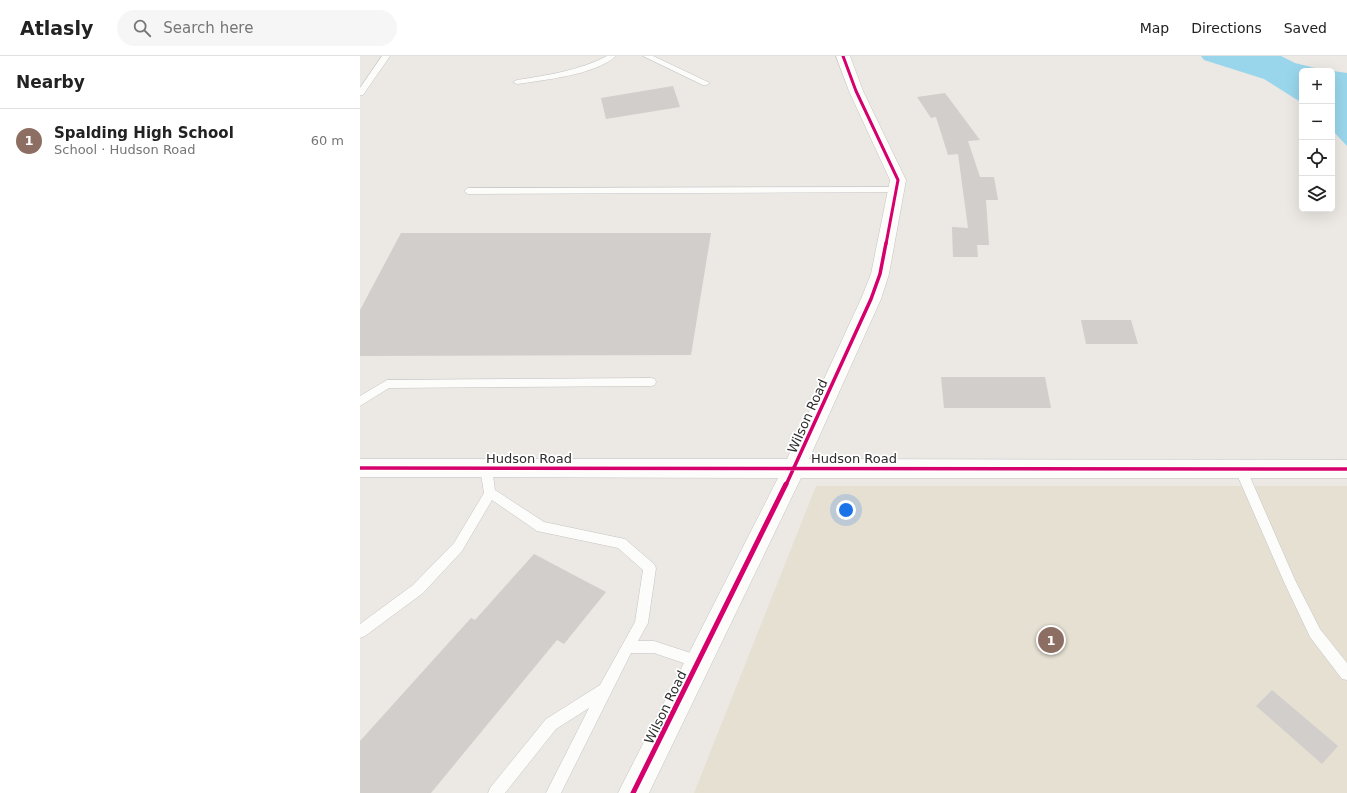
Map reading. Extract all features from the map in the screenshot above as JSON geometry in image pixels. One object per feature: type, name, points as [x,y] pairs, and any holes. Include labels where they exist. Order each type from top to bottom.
[{"type":"street","name":"Wilson Road","points":[[633,793],[794,468],[871,299],[880,274],[898,180],[856,91],[843,56]]},
{"type":"street","name":"Hudson Road","points":[[360,468],[1347,470]]},
{"type":"lane","points":[[360,93],[386,56]]},
{"type":"lane","points":[[517,82],[568,74],[596,64],[612,56]]},
{"type":"lane","points":[[647,56],[706,83]]},
{"type":"lane","points":[[468,191],[896,190]]},
{"type":"lane","points":[[360,402],[368,395],[387,384],[651,382]]},
{"type":"lane","points":[[360,632],[418,589],[458,546],[490,493],[486,468]]},
{"type":"lane","points":[[1241,470],[1290,582],[1315,633],[1347,674]]},
{"type":"lane","points":[[490,493],[541,526],[621,543],[650,568],[641,622],[553,793]]},
{"type":"lane","points":[[627,647],[654,647],[698,662]]},
{"type":"lane","points":[[495,793],[552,724],[606,690]]},
{"type":"shaded area","points":[[816,486],[1347,486],[1347,793],[694,793]]},
{"type":"water","points":[[1201,56],[1281,56],[1295,63],[1315,68],[1299,68],[1299,101],[1264,79],[1204,60]]},
{"type":"water","points":[[1335,71],[1347,73],[1347,146],[1335,133]]},
{"type":"building","points":[[673,86],[680,107],[606,119],[601,98]]},
{"type":"building","points":[[945,93],[980,140],[968,141],[980,177],[994,177],[998,200],[986,200],[989,245],[977,245],[978,257],[953,257],[952,227],[968,228],[958,154],[948,155],[936,117],[931,118],[917,97]]},
{"type":"building","points":[[401,233],[711,233],[691,355],[360,356],[360,310]]},
{"type":"building","points":[[1081,320],[1131,320],[1138,344],[1086,344]]},
{"type":"building","points":[[941,377],[1045,377],[1051,408],[944,408]]},
{"type":"building","points":[[534,554],[606,592],[564,644],[557,640],[431,793],[360,793],[360,741],[471,618],[475,620]]},
{"type":"building","points":[[1272,690],[1338,746],[1322,764],[1256,706]]},
{"type":"cycle path","points":[[633,793],[794,468],[871,299],[880,274],[898,180],[856,91],[843,56]]},
{"type":"cycle path","points":[[360,468],[1347,469]]},
{"type":"place","name":"Spalding High School","points":[[1051,640]]}]
